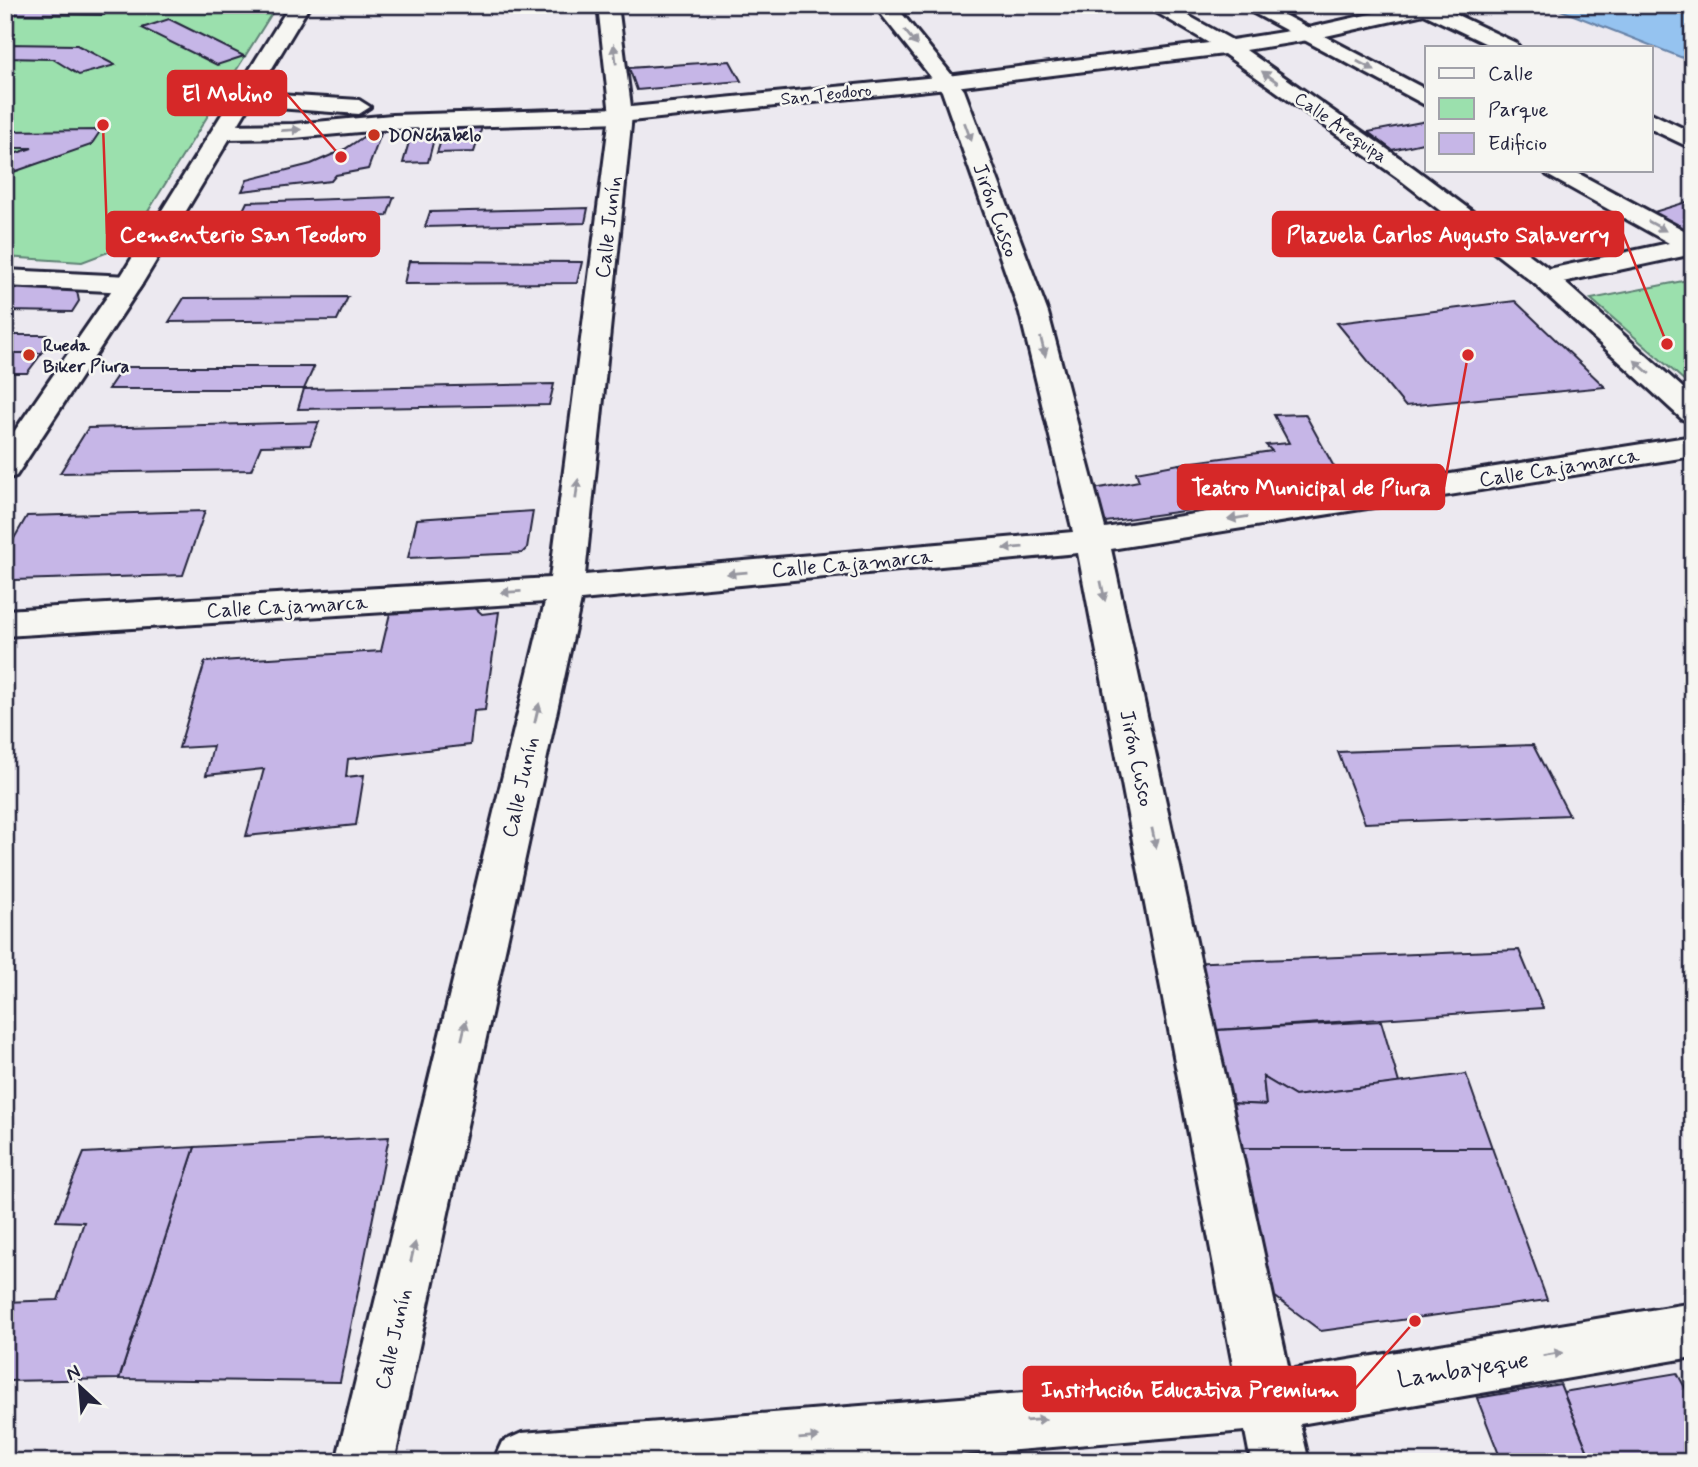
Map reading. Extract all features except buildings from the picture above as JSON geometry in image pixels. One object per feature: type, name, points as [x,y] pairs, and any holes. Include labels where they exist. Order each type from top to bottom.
[{"type":"street","points":[[5,468],[129,284],[300,5]]},
{"type":"street","name":"Calle Junín","points":[[365,1462],[566,589],[621,109],[608,5]]},
{"type":"street","name":"Jirón Cusco","points":[[884,5],[943,77],[1034,313],[1092,541],[1270,1401],[1280,1462]]},
{"type":"street","name":"Calle Arequipa","points":[[1154,5],[1219,41],[1406,173],[1544,278],[1693,413]]},
{"type":"street","points":[[1248,5],[1308,34],[1425,98]]},
{"type":"street","name":"San Teodoro","points":[[1219,41],[1366,5]]},
{"type":"street","points":[[1423,7],[1507,46]]},
{"type":"street","name":"San Teodoro","points":[[222,132],[294,131],[392,122],[621,109],[943,77],[1219,41],[1308,34],[1423,7]]},
{"type":"street","name":"San Teodoro","points":[[244,100],[397,110],[621,109]]},
{"type":"street","points":[[1652,121],[1693,142]]},
{"type":"street","points":[[1559,172],[1693,246]]},
{"type":"street","points":[[1544,278],[1693,246]]},
{"type":"street","points":[[5,278],[129,284]]},
{"type":"street","name":"Calle Cajamarca","points":[[5,623],[566,589],[1092,541],[1693,446]]},
{"type":"street","name":"Lambayeque","points":[[522,1462],[1270,1401],[1693,1330]]},
{"type":"green space","points":[[5,5],[277,5],[127,245],[82,262],[5,257]]},
{"type":"green space","points":[[1693,279],[1693,388],[1591,299]]},
{"type":"water","points":[[1548,5],[1693,5],[1693,62]]},
{"type":"place","name":"Cementerio San Teodoro","points":[[103,125]]},
{"type":"place","name":"DONchabelo","points":[[374,135]]},
{"type":"place","name":"El Molino","points":[[341,157]]},
{"type":"place","name":"Plazuela Carlos Augusto Salaverry","points":[[1667,344]]},
{"type":"place","name":"Rueda Biker Piura","points":[[29,355]]},
{"type":"place","name":"Teatro Municipal de Piura","points":[[1468,355]]},
{"type":"place","name":"Institución Educativa Premium","points":[[1415,1321]]}]
